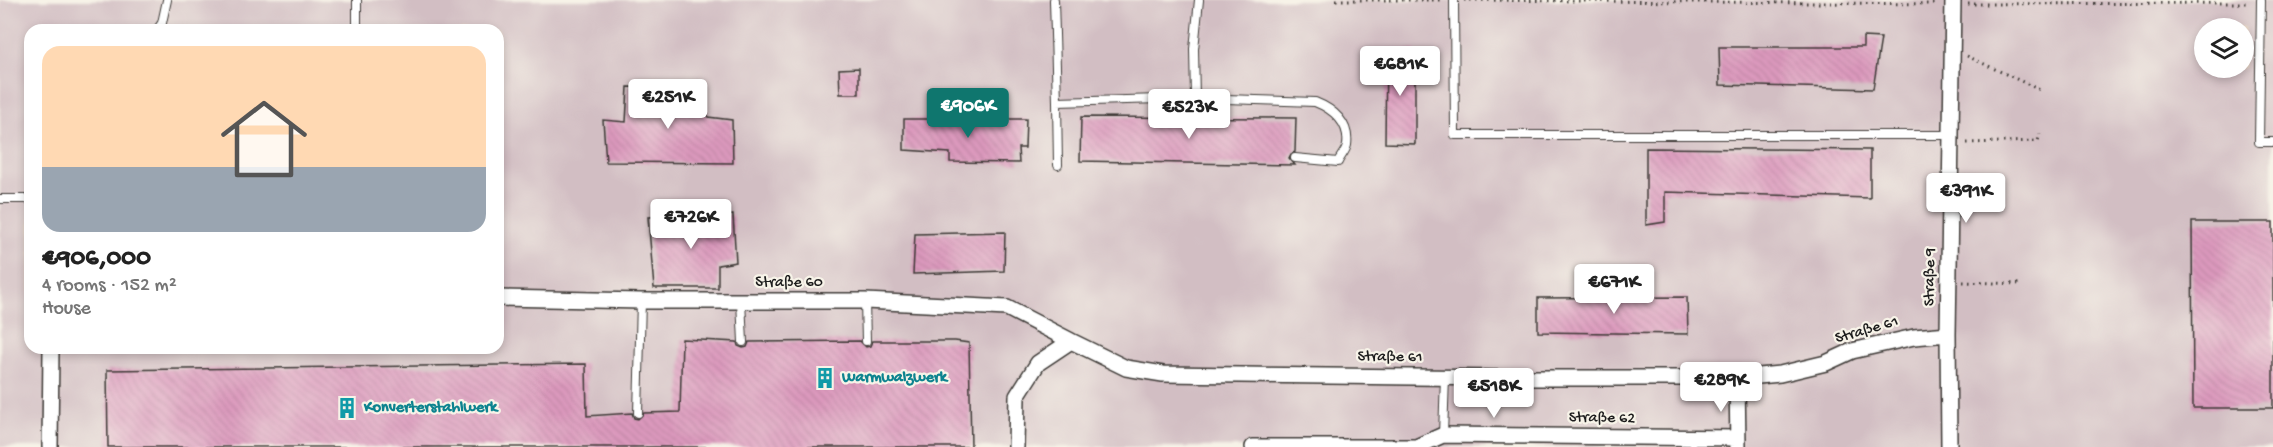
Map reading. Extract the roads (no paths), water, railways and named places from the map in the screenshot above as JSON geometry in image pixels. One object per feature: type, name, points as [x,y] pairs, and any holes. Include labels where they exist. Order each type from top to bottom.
[{"type":"street","name":"Straße 9","points":[[1949,447],[1948,334],[1953,2]]},
{"type":"street","name":"Straße 60","points":[[504,298],[865,301],[1007,309],[1071,341]]},
{"type":"street","name":"Straße 61","points":[[1071,341],[1126,368],[1163,374],[1737,378],[1780,374],[1826,363],[1852,351],[1873,346],[1914,337],[1948,334]]},
{"type":"street","points":[[1016,447],[1017,396],[1038,363],[1071,341]]},
{"type":"street","points":[[50,447],[51,354]]},
{"type":"street","points":[[1737,378],[1738,443]]},
{"type":"street","name":"Straße 62","points":[[1253,447],[1416,447],[1443,435],[1738,443]]},
{"type":"lane","points":[[161,24],[167,0]]},
{"type":"lane","points":[[357,0],[357,24]]},
{"type":"lane","points":[[1054,0],[1058,165]]},
{"type":"lane","points":[[1195,98],[1194,49],[1199,0]]},
{"type":"lane","points":[[1454,0],[1455,135],[1950,139]]},
{"type":"lane","points":[[2261,2],[2259,142],[2273,142]]},
{"type":"lane","points":[[1057,102],[1195,98],[1316,102],[1332,109],[1344,125],[1347,145],[1338,162],[1295,158]]},
{"type":"lane","points":[[0,199],[24,199]]},
{"type":"lane","points":[[638,413],[641,301]]},
{"type":"lane","points":[[741,301],[743,342]]},
{"type":"lane","points":[[865,301],[866,341]]},
{"type":"lane","points":[[1443,435],[1445,377]]},
{"type":"place","name":"Warmwalzwerk","points":[[825,378]]},
{"type":"place","name":"Konverterstahlwerk","points":[[347,408]]}]
